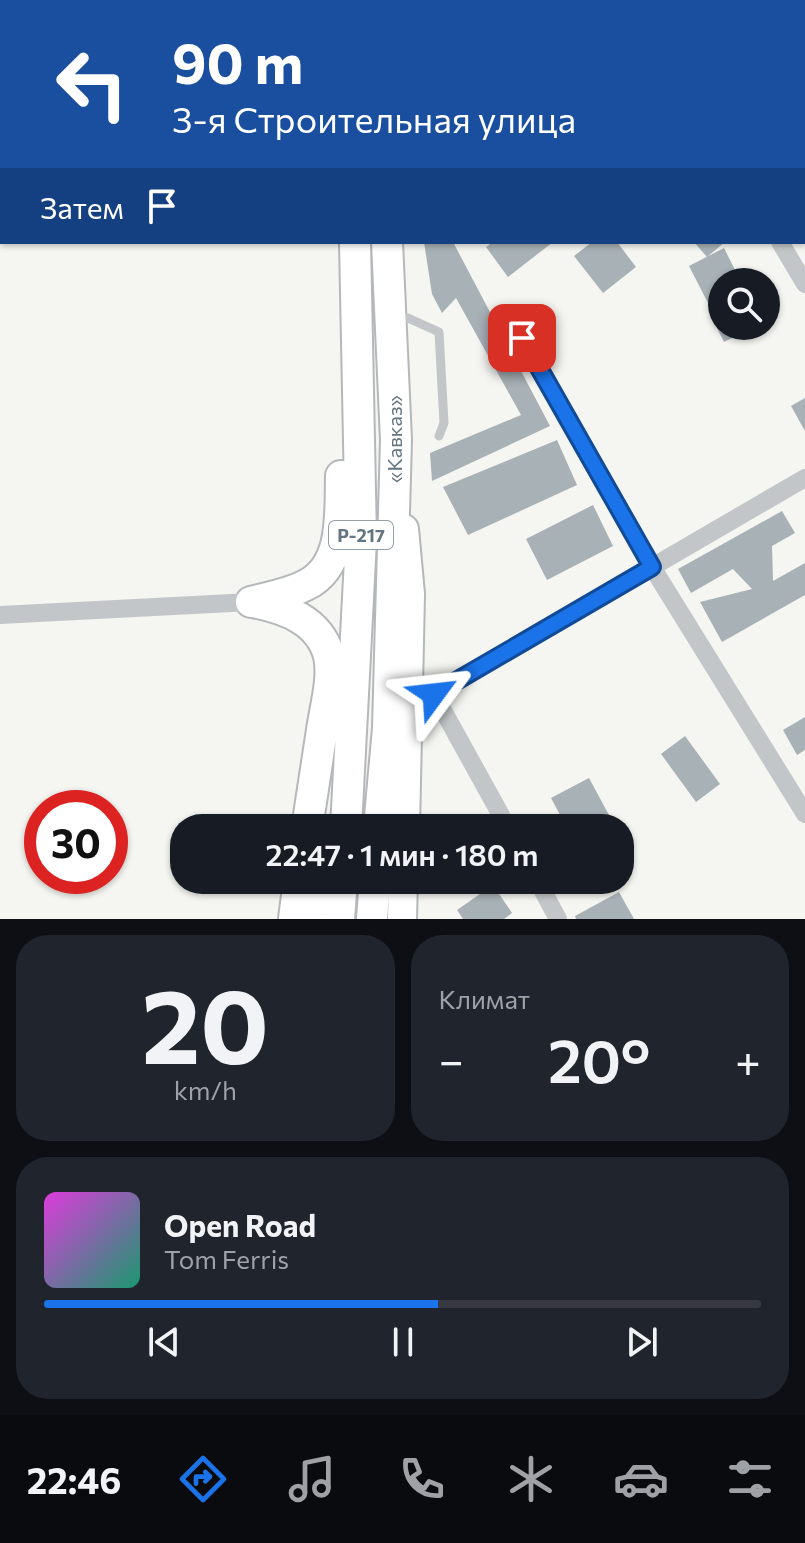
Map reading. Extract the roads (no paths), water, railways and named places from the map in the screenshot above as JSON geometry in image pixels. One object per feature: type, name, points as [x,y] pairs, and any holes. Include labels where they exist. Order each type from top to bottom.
[{"type":"highway","points":[[251,602],[308,585],[323,572],[339,534],[342,244]]},
{"type":"highway","name":"«Кавказ»","points":[[347,814],[360,591],[355,244]]},
{"type":"highway","name":"«Кавказ»","points":[[380,814],[388,728],[396,440],[387,244]]},
{"type":"highway","points":[[251,602],[295,614],[322,640],[329,656],[329,682],[309,814]]},
{"type":"highway","points":[[294,919],[297,894]]},
{"type":"highway","points":[[339,919],[341,894]]},
{"type":"highway","points":[[372,919],[374,894]]},
{"type":"main road","name":"Р-217","points":[[396,440],[410,594],[405,814]]},
{"type":"main road","name":"Р-217","points":[[324,814],[360,591]]},
{"type":"main road","points":[[310,919],[313,894]]},
{"type":"main road","points":[[402,919],[403,894]]},
{"type":"street","points":[[781,244],[805,284]]},
{"type":"street","points":[[508,313],[652,567],[805,814]]},
{"type":"street","points":[[500,814],[434,694],[805,478]]},
{"type":"street","points":[[0,615],[251,602]]},
{"type":"street","points":[[545,894],[558,919]]},
{"type":"lane","points":[[408,318],[439,332],[444,423],[439,436]]}]
